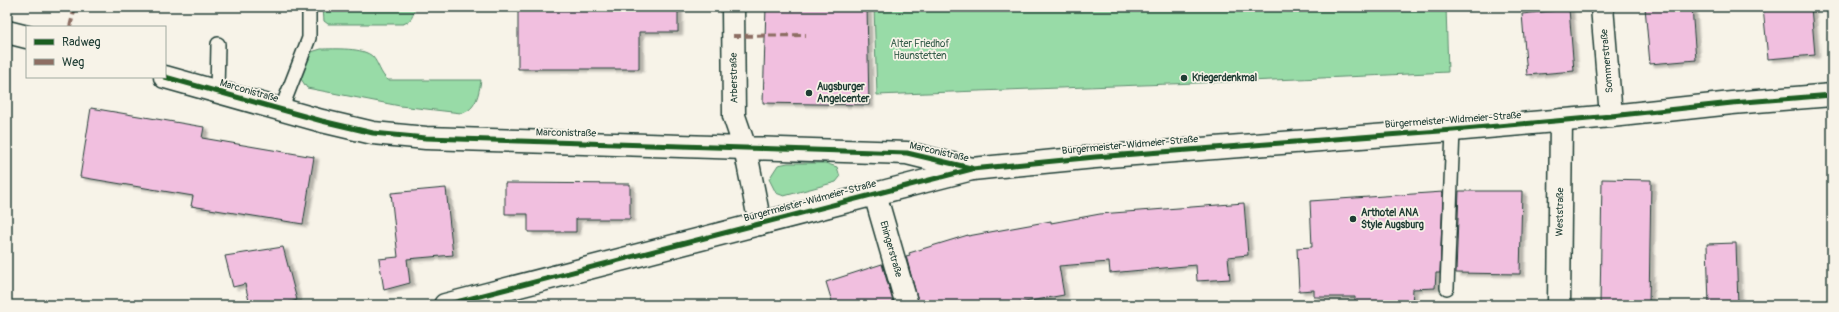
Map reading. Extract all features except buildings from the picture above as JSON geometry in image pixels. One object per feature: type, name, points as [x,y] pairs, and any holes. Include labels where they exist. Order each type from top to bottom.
[{"type":"street","name":"Arberstraße","points":[[733,7],[734,116],[745,148]]},
{"type":"street","name":"Sommerstraße","points":[[1602,7],[1611,116]]},
{"type":"street","points":[[7,32],[26,37]]},
{"type":"street","name":"Marconistraße","points":[[166,77],[322,121],[373,133],[426,138],[907,153],[972,169]]},
{"type":"street","name":"Bürgermeister-Widmeier-Straße","points":[[445,305],[485,299],[760,224],[972,169],[1110,155],[1452,130],[1611,116],[1732,103],[1832,95]]},
{"type":"street","name":"Weststraße","points":[[1559,305],[1561,120]]},
{"type":"street","points":[[745,148],[760,224]]},
{"type":"street","name":"Ehingerstraße","points":[[875,194],[906,305]]},
{"type":"lane","points":[[282,110],[309,38],[309,7]]},
{"type":"lane","points":[[217,92],[218,44]]},
{"type":"lane","points":[[1447,288],[1452,130]]},
{"type":"green space","points":[[323,7],[415,7],[412,18],[403,24],[328,24],[324,21]]},
{"type":"green space","name":"Alter Friedhof Haunstetten","points":[[874,7],[1446,7],[1448,72],[1234,82],[877,95]]},
{"type":"green space","points":[[321,49],[348,49],[369,54],[373,57],[383,75],[388,80],[481,80],[478,96],[470,109],[461,113],[400,106],[307,88],[301,79],[304,60],[308,53]]},
{"type":"green space","points":[[788,163],[825,163],[837,167],[840,177],[836,182],[784,196],[776,193],[769,179],[778,165]]},
{"type":"marked path","points":[[70,26],[75,7]]},
{"type":"marked path","points":[[733,36],[806,35]]},
{"type":"cycle path","points":[[166,77],[322,121],[373,133],[426,138],[907,153],[971,168]]},
{"type":"cycle path","points":[[445,305],[972,169],[1095,157],[1453,130],[1611,116],[1732,103],[1832,95]]},
{"type":"place","name":"Kriegerdenkmal","points":[[1184,78]]},
{"type":"place","name":"Augsburger Angelcenter","points":[[809,93]]},
{"type":"place","name":"Arthotel ANA Style Augsburg","points":[[1353,219]]}]
